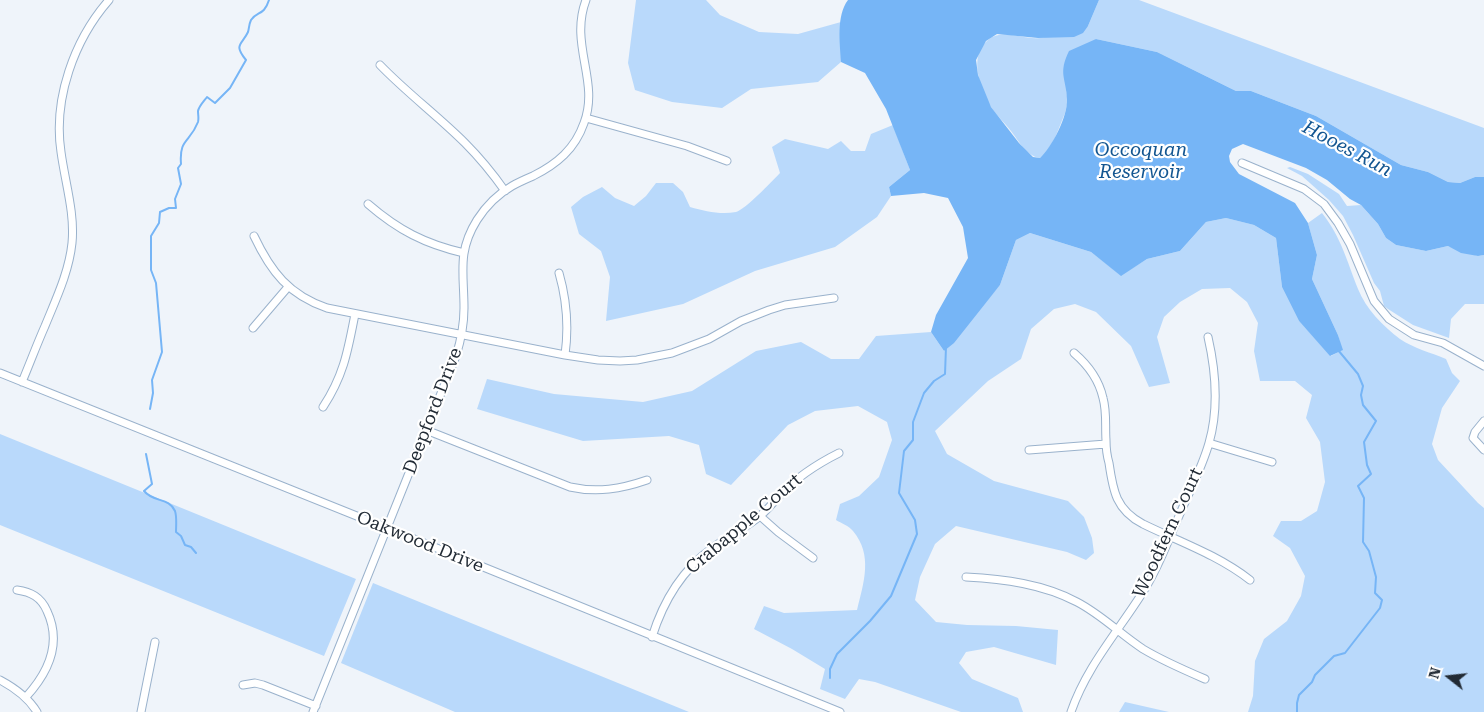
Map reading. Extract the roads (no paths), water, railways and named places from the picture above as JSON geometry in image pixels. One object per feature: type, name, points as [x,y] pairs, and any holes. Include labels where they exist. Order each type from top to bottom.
[{"type":"street","points":[[22,382],[56,301],[67,271],[70,256],[72,215],[60,149],[64,92],[70,70],[82,40],[108,0]]},
{"type":"street","name":"Deepford Drive","points":[[315,709],[456,356],[462,336],[464,314],[462,275],[466,242],[478,218],[490,204],[505,191],[553,165],[563,156],[576,140],[586,118],[589,93],[580,33],[580,20],[586,0]]},
{"type":"street","points":[[380,65],[402,88],[464,141],[505,191]]},
{"type":"street","points":[[586,118],[687,146],[727,161]]},
{"type":"street","points":[[1242,163],[1304,189],[1324,204],[1332,213],[1350,244],[1374,301],[1389,319],[1414,335],[1443,343],[1484,366]]},
{"type":"street","points":[[368,204],[392,224],[414,236],[438,246],[464,253]]},
{"type":"street","points":[[254,236],[270,266],[288,287],[315,304],[462,336],[598,360],[620,361],[655,357],[695,345],[741,321],[769,310],[785,305],[834,298]]},
{"type":"street","points":[[559,273],[567,306],[568,332],[565,355]]},
{"type":"street","points":[[252,328],[288,287]]},
{"type":"street","points":[[323,407],[334,390],[344,365],[355,314]]},
{"type":"street","name":"Woodfern Court","points":[[1071,712],[1079,690],[1093,665],[1147,585],[1170,537],[1209,443],[1215,414],[1216,393],[1214,367],[1208,338]]},
{"type":"street","points":[[1074,353],[1094,375],[1103,396],[1106,419],[1106,444],[1112,486],[1121,505],[1133,518],[1214,556],[1250,580]]},
{"type":"street","name":"Oakwood Drive","points":[[0,373],[840,712]]},
{"type":"street","points":[[1484,421],[1475,432],[1473,438],[1484,450]]},
{"type":"street","points":[[426,430],[570,487],[585,490],[608,490],[647,480]]},
{"type":"street","points":[[1209,443],[1272,462]]},
{"type":"street","points":[[1029,450],[1106,444]]},
{"type":"street","name":"Crabapple Court","points":[[652,637],[666,600],[691,566],[713,548],[760,516],[794,481],[811,468],[838,453]]},
{"type":"street","points":[[760,516],[813,558]]},
{"type":"street","points":[[966,577],[1006,581],[1042,588],[1076,601],[1095,612],[1160,659],[1205,679]]},
{"type":"street","points":[[17,590],[28,591],[42,601],[50,617],[54,637],[54,647],[46,670],[26,697]]},
{"type":"street","points":[[141,712],[155,642]]},
{"type":"street","points":[[0,680],[18,690],[37,712]]},
{"type":"street","points":[[243,685],[255,683],[263,685],[315,709]]},
{"type":"water","name":"Occoquan Reservoir","points":[[848,0],[1099,0],[1083,33],[1074,37],[1038,38],[997,34],[986,41],[976,60],[978,75],[991,107],[1019,143],[1033,157],[1040,158],[1045,153],[1054,139],[1065,114],[1067,99],[1063,70],[1069,51],[1096,39],[1157,52],[1236,91],[1251,91],[1316,116],[1401,165],[1428,172],[1448,182],[1460,183],[1475,177],[1484,177],[1484,255],[1478,256],[1461,253],[1448,246],[1426,251],[1396,245],[1386,238],[1378,224],[1361,205],[1350,199],[1327,180],[1306,168],[1243,144],[1232,149],[1229,156],[1230,162],[1239,174],[1295,203],[1308,223],[1317,255],[1312,279],[1343,350],[1330,356],[1299,321],[1282,287],[1276,238],[1254,225],[1226,218],[1206,222],[1180,251],[1147,259],[1121,276],[1091,252],[1030,233],[1016,240],[1000,285],[954,343],[944,351],[931,332],[936,315],[968,258],[963,227],[948,198],[924,193],[891,196],[889,187],[910,170],[886,109],[865,73],[841,62],[840,22],[844,6]]},
{"type":"waterway","points":[[150,409],[153,393],[152,380],[162,352],[156,283],[151,270],[151,236],[159,223],[160,212],[169,208],[176,208],[175,199],[181,184],[178,168],[181,164],[182,149],[198,122],[199,107],[207,97],[215,103],[230,88],[246,60],[239,48],[248,32],[251,20],[265,9],[269,0]]},
{"type":"waterway","points":[[830,678],[830,669],[837,654],[870,621],[891,596],[917,534],[915,520],[899,493],[904,451],[913,440],[913,422],[924,393],[934,381],[945,374],[946,347]]},
{"type":"waterway","points":[[1297,712],[1299,695],[1334,656],[1345,653],[1380,608],[1382,600],[1375,593],[1376,577],[1369,551],[1363,542],[1364,498],[1358,486],[1371,474],[1367,465],[1364,442],[1376,421],[1363,405],[1361,395],[1363,386],[1358,374],[1338,350]]},
{"type":"waterway","points":[[146,454],[152,484],[144,491],[172,507],[176,516],[176,532],[181,536],[185,545],[191,547],[196,553]]},
{"type":"water label","name":"Hooes Run","points":[[1347,149]]}]
